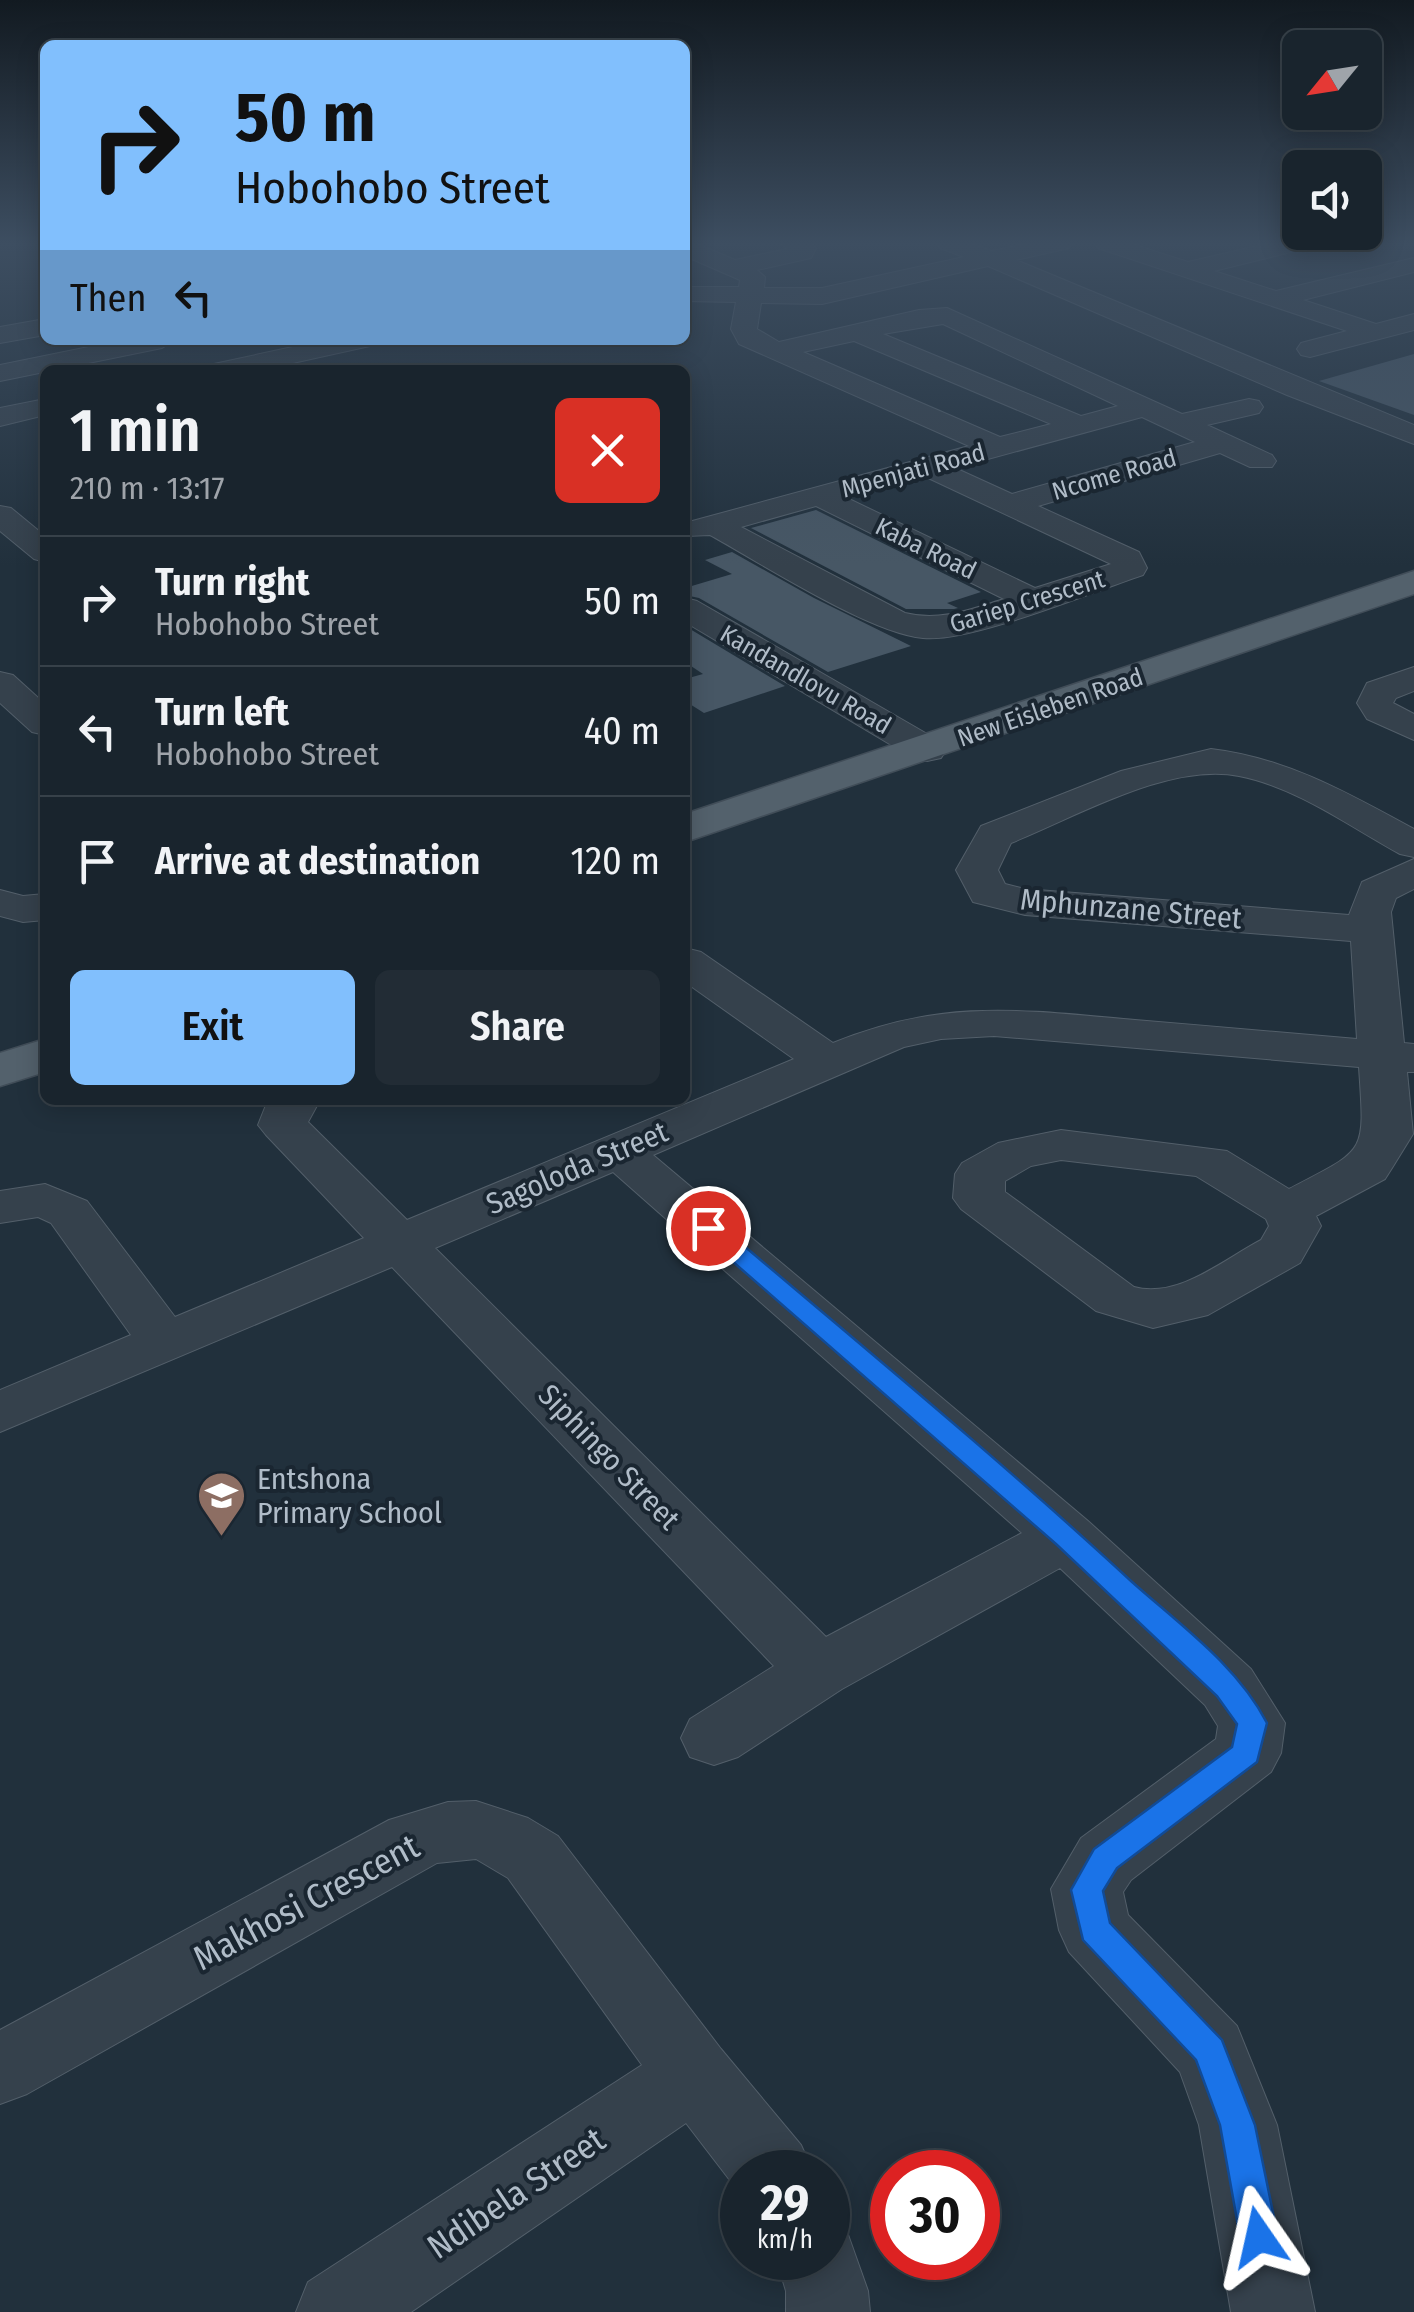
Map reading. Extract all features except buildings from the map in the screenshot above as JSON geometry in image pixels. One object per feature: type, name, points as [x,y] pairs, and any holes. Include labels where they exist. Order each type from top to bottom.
[{"type":"main road","name":"New Eisleben Road","points":[[690,828],[1414,582]]},
{"type":"main road","points":[[0,1070],[40,1056]]},
{"type":"street","points":[[0,373],[109,351]]},
{"type":"street","points":[[243,351],[266,365]]},
{"type":"street","points":[[272,365],[322,351]]},
{"type":"street","points":[[774,351],[997,447]]},
{"type":"street","points":[[902,351],[1080,424]]},
{"type":"street","points":[[1021,351],[1261,461]]},
{"type":"street","points":[[1207,351],[1289,389],[1414,436]]},
{"type":"street","points":[[1176,424],[1249,407]]},
{"type":"street","name":"Mpenjati Road","points":[[700,529],[1141,408]]},
{"type":"street","points":[[0,417],[40,413]]},
{"type":"street","name":"Ncome Road","points":[[1009,505],[1219,444]]},
{"type":"street","name":"Gariep Crescent","points":[[700,529],[906,625],[924,628],[953,626],[1123,572],[1131,564],[926,466]]},
{"type":"street","name":"Kaba Road","points":[[819,496],[1033,600]]},
{"type":"street","points":[[0,515],[40,548]]},
{"type":"street","name":"Kandandlovu Road","points":[[690,611],[928,750]]},
{"type":"street","points":[[1414,678],[1380,690],[1374,703],[1380,711],[1414,728]]},
{"type":"street","points":[[0,683],[30,714]]},
{"type":"street","name":"Mphunzane Street","points":[[1370,930],[1025,902],[988,893],[977,870],[995,835],[1173,767],[1211,761],[1275,774],[1414,845]]},
{"type":"street","points":[[1288,1210],[1367,1168],[1388,1134],[1399,1057],[1370,930],[1371,900],[1377,891],[1414,872]]},
{"type":"street","points":[[0,904],[23,910],[40,908]]},
{"type":"street","points":[[690,964],[830,1062]]},
{"type":"street","name":"Sagoloda Street","points":[[0,1412],[888,1037],[952,1022],[1031,1025],[1399,1057]]},
{"type":"street","name":"Siphingo Street","points":[[290,1105],[284,1124],[819,1671]]},
{"type":"street","points":[[1061,1145],[1209,1162],[1288,1210],[1295,1226],[1282,1251],[1189,1302],[1153,1310],[1115,1299],[980,1198],[980,1174],[1016,1154],[1061,1145]]},
{"type":"street","points":[[619,1151],[1066,1536],[1228,1688],[1252,1723],[1246,1753],[1106,1858],[1087,1890],[1095,1930],[1210,2051],[1238,2125],[1273,2312]]},
{"type":"street","points":[[0,1207],[45,1200],[69,1212],[166,1342]]},
{"type":"street","points":[[714,1738],[819,1671],[1066,1536]]},
{"type":"street","name":"Makhosi Crescent","points":[[0,2069],[414,1841],[439,1832],[471,1829],[502,1835],[533,1857],[755,2150]]},
{"type":"street","name":"Ndibela Street","points":[[338,2312],[694,2074]]},
{"type":"street","points":[[824,2280],[828,2312]]},
{"type":"place","name":"Entshona Primary School","points":[[222,1538]]},
{"type":"route","points":[[708,1228],[1066,1536],[1228,1688],[1252,1723],[1246,1753],[1106,1858],[1087,1890],[1095,1930],[1210,2051],[1238,2125],[1259,2237]]}]
